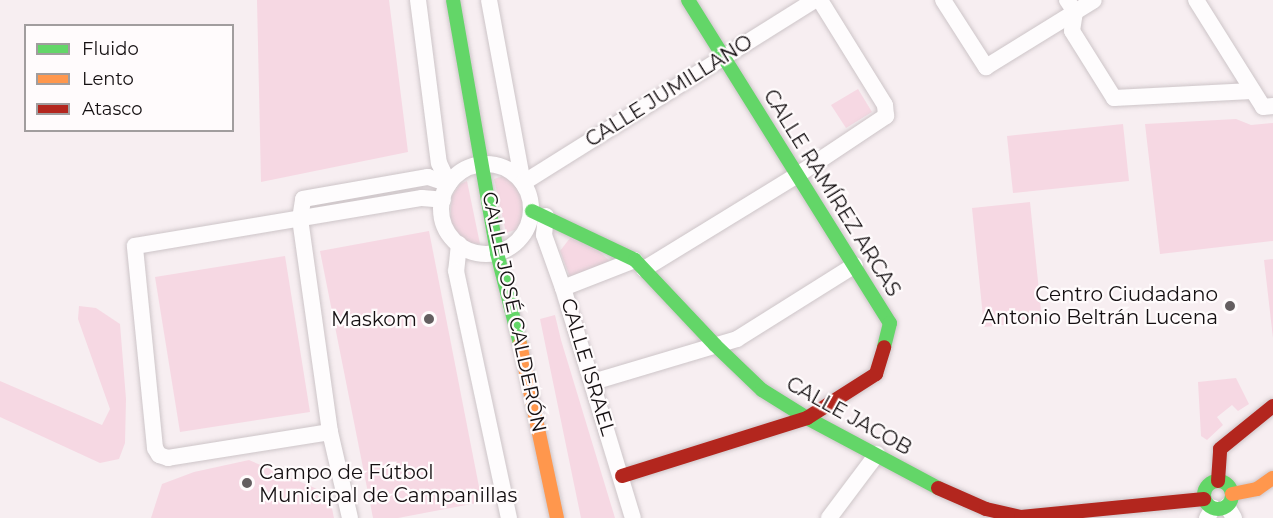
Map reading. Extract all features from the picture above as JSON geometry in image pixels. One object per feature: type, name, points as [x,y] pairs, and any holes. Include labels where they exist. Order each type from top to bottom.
[{"type":"street","points":[[418,0],[439,163],[449,184]]},
{"type":"street","name":"CALLE JOSÉ CALDERÓN","points":[[453,0],[497,253],[527,371],[551,517]]},
{"type":"street","points":[[489,0],[523,183]]},
{"type":"street","name":"CALLE RAMÍREZ ARCAS","points":[[622,476],[807,418],[876,374],[890,323],[799,174],[688,0]]},
{"type":"street","name":"CALLE JUMILLANO","points":[[523,183],[815,0]]},
{"type":"street","points":[[563,288],[640,264],[799,174],[886,116],[885,105],[820,0]]},
{"type":"street","points":[[943,0],[986,67],[1071,6],[1094,0]]},
{"type":"street","points":[[1196,0],[1263,107],[1273,106]]},
{"type":"street","points":[[1071,6],[1072,31],[1114,98],[1252,91]]},
{"type":"street","points":[[523,183],[512,172],[498,166],[483,164],[470,167],[449,184],[443,200],[444,222],[449,235],[471,251],[497,253],[511,247],[521,238],[539,213]]},
{"type":"street","points":[[351,518],[330,432],[300,219],[303,199],[428,177],[449,184]]},
{"type":"street","name":"CALLE ISRAEL","points":[[523,183],[539,213],[544,235],[622,476],[633,518]]},
{"type":"street","points":[[330,432],[168,458],[159,455],[154,448],[135,246],[422,198],[443,200]]},
{"type":"street","name":"CALLE JACOB","points":[[539,213],[640,264],[715,345],[762,390],[807,418],[954,496],[986,509],[1021,517],[1219,507],[1257,489],[1273,478]]},
{"type":"street","name":"CALLE JOSÉ CALDERÓN","points":[[459,244],[456,271],[509,518]]},
{"type":"street","points":[[593,382],[737,339],[855,265]]},
{"type":"street","points":[[1218,481],[1220,449],[1273,406]]},
{"type":"street","points":[[829,518],[877,454]]},
{"type":"street","points":[[1218,481],[1225,483],[1219,507],[1207,486],[1218,481]]},
{"type":"shaded area","points":[[257,0],[389,0],[408,152],[261,182]]},
{"type":"shaded area","points":[[858,89],[872,112],[846,128],[831,105]]},
{"type":"shaded area","points":[[1236,119],[1251,125],[1273,123],[1273,241],[1160,254],[1145,124]]},
{"type":"shaded area","points":[[1123,124],[1129,181],[1013,193],[1007,136]]},
{"type":"shaded area","points":[[503,176],[515,185],[523,202],[522,221],[515,230],[506,233],[494,179]]},
{"type":"shaded area","points":[[467,181],[480,244],[469,243],[458,234],[450,220],[452,196],[460,184]]},
{"type":"shaded area","points":[[1030,202],[1042,321],[984,327],[972,208]]},
{"type":"shaded area","points":[[429,231],[482,502],[398,518],[373,518],[320,251]]},
{"type":"shaded area","points":[[570,238],[592,245],[613,264],[570,277],[560,251]]},
{"type":"shaded area","points":[[285,256],[310,412],[180,432],[155,277]]},
{"type":"shaded area","points":[[1273,259],[1273,338],[1264,260]]},
{"type":"shaded area","points":[[79,306],[96,308],[120,324],[126,399],[125,443],[119,459],[100,463],[0,417],[0,381],[102,425],[110,409],[78,319]]},
{"type":"shaded area","points":[[555,315],[615,518],[581,518],[540,319]]},
{"type":"shaded area","points":[[1236,378],[1249,404],[1238,411],[1232,405],[1217,417],[1223,425],[1207,440],[1201,436],[1198,382]]},
{"type":"shaded area","name":"Campo de Fútbol Municipal de Campanillas","points":[[249,460],[329,494],[334,518],[151,518],[162,484],[194,472]]},
{"type":"traffic: fast","points":[[453,0],[497,253],[520,344]]},
{"type":"traffic: fast","points":[[688,0],[890,323],[884,347]]},
{"type":"traffic: fast","points":[[532,211],[635,260],[715,345],[762,390],[807,418],[938,488]]},
{"type":"traffic: fast","points":[[1218,481],[1228,485],[1232,495],[1228,505],[1218,509],[1208,505],[1204,495],[1208,485],[1218,481]]},
{"type":"traffic: slow","points":[[520,344],[557,518]]},
{"type":"traffic: slow","points":[[1232,494],[1257,489],[1273,478]]},
{"type":"traffic: jam","points":[[622,476],[807,418],[876,374],[884,347]]},
{"type":"traffic: jam","points":[[1218,481],[1220,449],[1273,406]]},
{"type":"traffic: jam","points":[[938,488],[986,509],[1021,517],[1204,499]]},
{"type":"place","name":"Centro Ciudadano Antonio Beltrán Lucena","points":[[1230,306]]},
{"type":"place","name":"Maskom","points":[[429,319]]},
{"type":"place","name":"Campo de Fútbol Municipal de Campanillas","points":[[247,483]]}]
